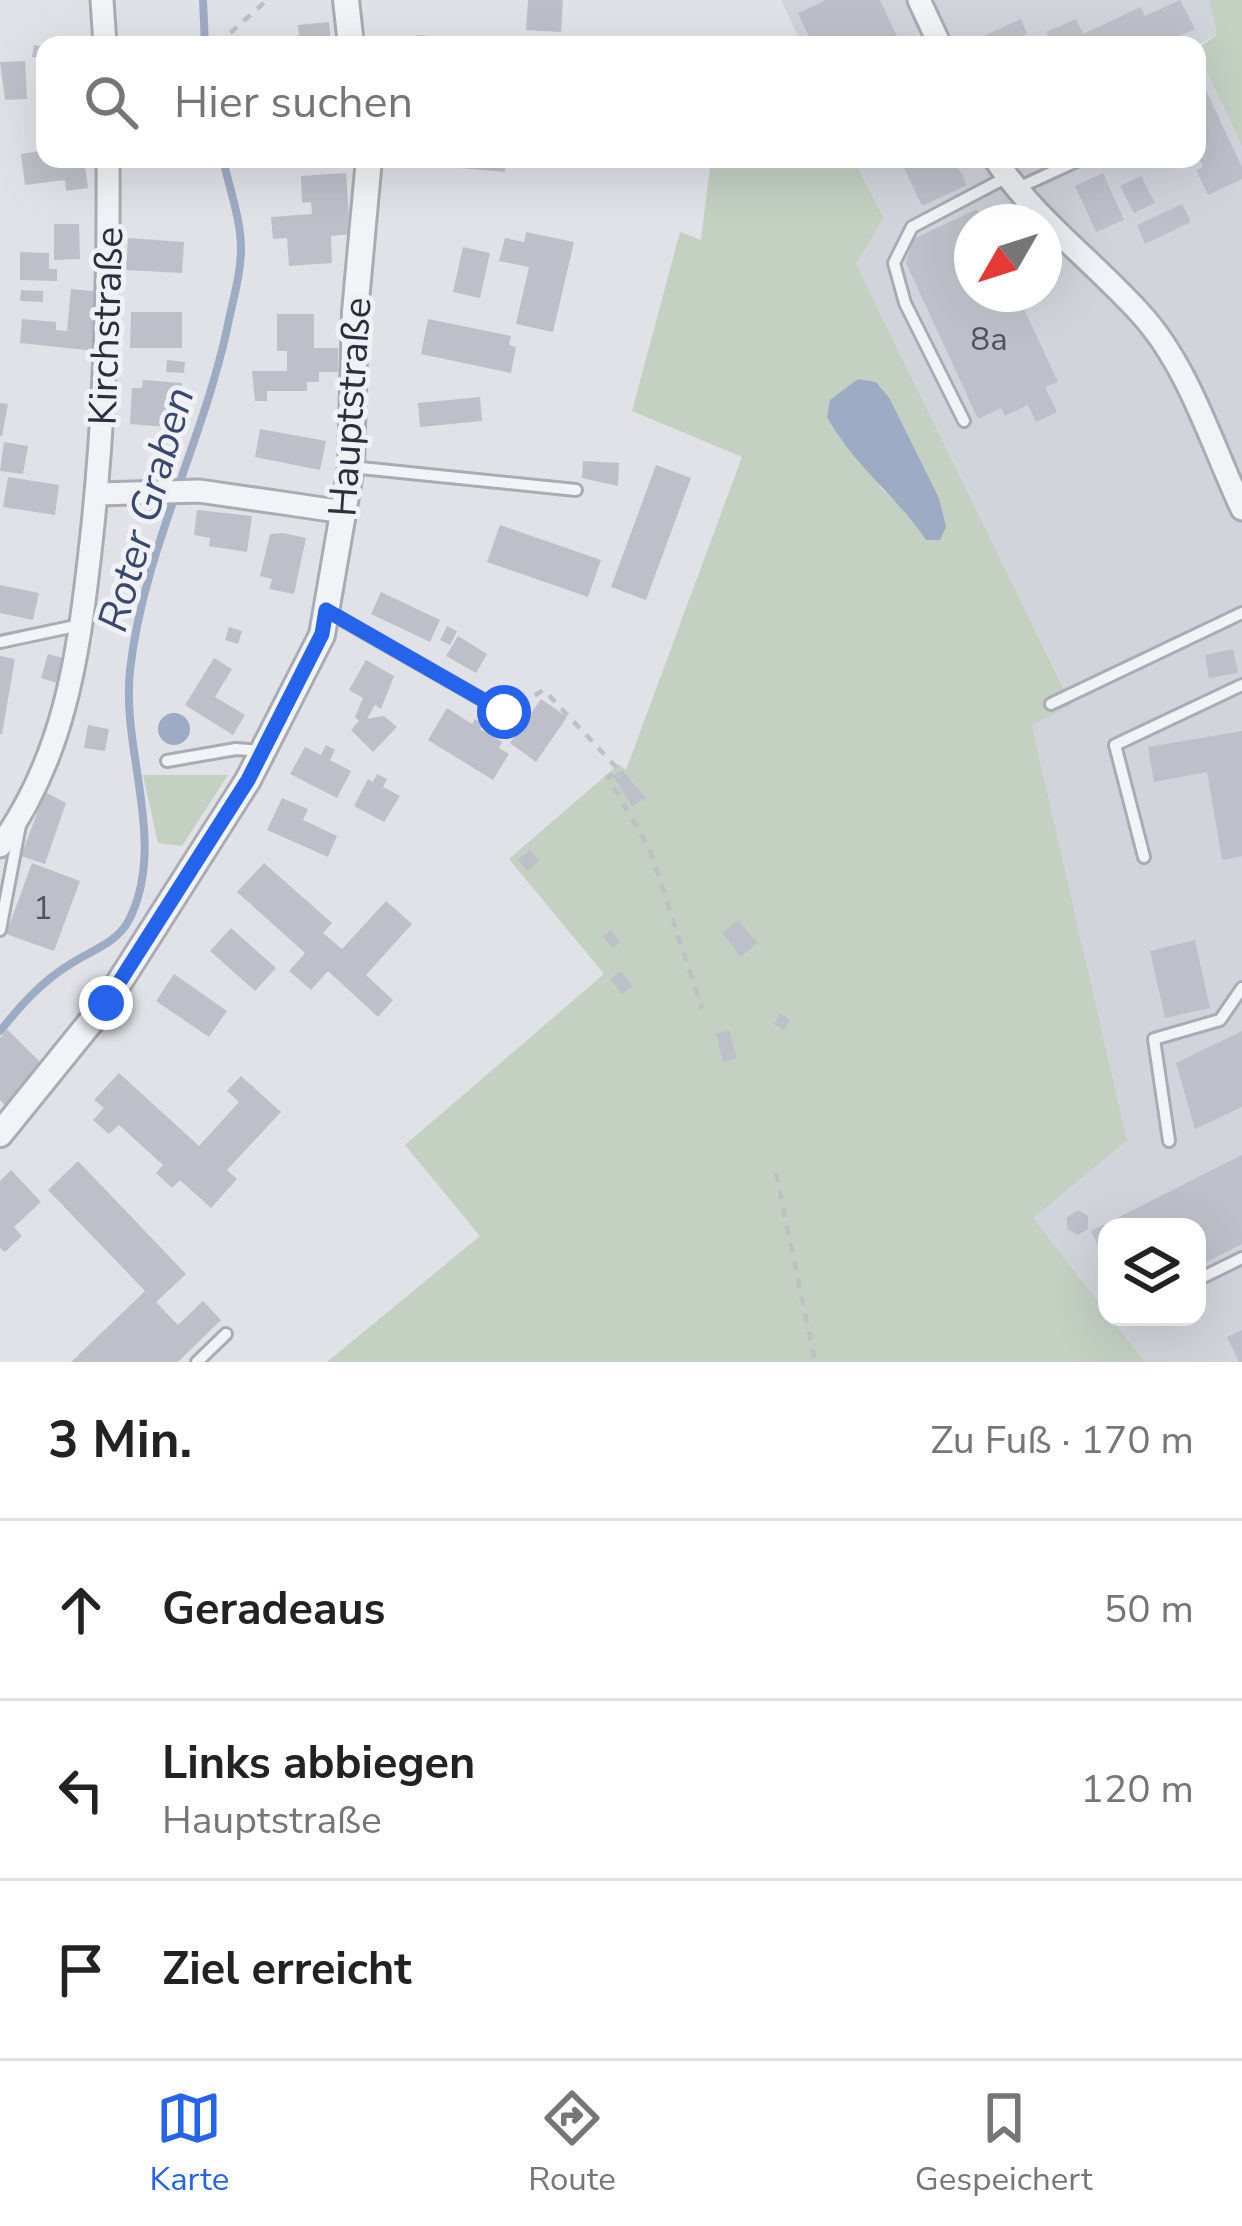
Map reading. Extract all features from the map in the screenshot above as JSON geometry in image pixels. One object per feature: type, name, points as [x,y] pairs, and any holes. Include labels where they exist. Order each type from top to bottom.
[{"type":"street","points":[[102,0],[104,36]]},
{"type":"street","points":[[346,0],[350,36]]},
{"type":"street","points":[[919,0],[936,36]]},
{"type":"street","name":"Kirchstraße","points":[[0,846],[22,815],[64,714],[83,625],[99,494],[109,270],[108,168]]},
{"type":"street","name":"Hauptstraße","points":[[0,1134],[68,1057],[106,1003],[263,751],[322,634],[351,467],[355,312],[368,168]]},
{"type":"street","points":[[1006,175],[1143,316],[1169,353],[1242,509]]},
{"type":"street","points":[[99,494],[199,491],[344,512]]},
{"type":"lane","points":[[964,422],[904,303],[894,263],[912,227],[1006,175],[1039,168]]},
{"type":"lane","points":[[351,467],[576,490]]},
{"type":"lane","points":[[326,610],[504,712]]},
{"type":"lane","points":[[1051,704],[1242,613]]},
{"type":"lane","points":[[0,642],[83,625]]},
{"type":"lane","points":[[1144,857],[1115,745],[1242,685]]},
{"type":"lane","points":[[167,761],[236,749],[263,751]]},
{"type":"lane","points":[[0,930],[22,815]]},
{"type":"lane","points":[[1168,1141],[1154,1039],[1220,1020],[1242,988]]},
{"type":"lane","points":[[1206,1276],[1242,1258]]},
{"type":"lane","points":[[196,1362],[226,1334]]},
{"type":"path","points":[[228,36],[267,0]]},
{"type":"path","points":[[504,712],[544,690],[618,769],[608,777],[650,850],[702,1009]]},
{"type":"path","points":[[776,1174],[815,1362]]},
{"type":"shaded area","points":[[781,0],[1209,0],[1217,35],[1206,40],[1206,36],[798,36]]},
{"type":"shaded area","points":[[1206,69],[1242,147],[1242,1362],[1145,1362],[1117,1326],[1206,1326],[1206,1218],[1098,1218],[1098,1302],[1032,1218],[1127,1139],[1032,724],[1072,704],[856,264],[884,218],[859,168],[1206,168]]},
{"type":"green space","points":[[1209,0],[1242,0],[1242,147],[1206,69],[1206,43],[1217,35]]},
{"type":"green space","points":[[710,168],[858,168],[884,218],[856,264],[1072,705],[1032,725],[1127,1140],[1033,1218],[1098,1302],[1098,1326],[1117,1326],[1145,1362],[327,1362],[480,1236],[405,1145],[604,974],[509,859],[619,764],[626,770],[742,457],[632,411],[680,232],[701,240]],"holes":[[[890,399],[939,498],[909,513],[880,487]]]},
{"type":"green space","points":[[143,775],[228,775],[182,846],[158,843]]},
{"type":"water","points":[[858,379],[876,382],[890,399],[939,498],[946,527],[940,540],[926,540],[827,417],[830,400]]},
{"type":"water","points":[[174,713],[185,718],[190,729],[185,740],[174,745],[163,740],[158,729],[163,718]]},
{"type":"building","points":[[528,0],[563,0],[561,32],[526,30]]},
{"type":"building","points":[[826,0],[880,0],[897,36],[809,36],[798,13]]},
{"type":"building","points":[[1180,0],[1195,29],[1180,36],[1048,36],[1046,32],[1076,19],[1083,34],[1141,7],[1145,16]]},
{"type":"building","points":[[1021,19],[1027,34],[1022,36],[984,36]]},
{"type":"building","points":[[329,22],[330,36],[299,36],[298,25]]},
{"type":"building","points":[[25,61],[27,99],[5,100],[0,62]]},
{"type":"building","points":[[1206,90],[1242,167],[1242,179],[1208,195],[1196,170],[1206,168]]},
{"type":"building","points":[[36,152],[36,168],[85,168],[88,188],[66,191],[65,180],[25,185],[21,154]]},
{"type":"building","points":[[904,168],[958,168],[967,185],[922,206]]},
{"type":"building","points":[[346,173],[350,234],[331,236],[332,263],[289,266],[287,238],[273,239],[271,217],[312,214],[311,202],[302,203],[301,176]]},
{"type":"building","points":[[1103,173],[1124,220],[1096,232],[1075,186]]},
{"type":"building","points":[[1141,176],[1155,203],[1134,213],[1120,186]]},
{"type":"building","points":[[1182,204],[1191,222],[1145,244],[1137,225]]},
{"type":"building","points":[[954,220],[954,312],[1025,312],[1058,382],[1045,387],[1057,412],[1036,422],[1028,405],[1005,416],[1001,408],[978,419],[906,263],[913,239]]},
{"type":"building","points":[[54,224],[79,224],[80,259],[54,260]]},
{"type":"building","points":[[526,232],[574,242],[553,332],[516,324],[529,267],[499,261],[505,238],[524,242]]},
{"type":"building","points":[[128,238],[184,242],[182,273],[126,270]]},
{"type":"building","points":[[463,247],[490,253],[480,298],[453,292]]},
{"type":"building","points":[[20,252],[49,253],[49,269],[57,269],[57,281],[20,280]]},
{"type":"building","points":[[71,289],[101,292],[95,351],[20,343],[22,319],[56,322],[56,330],[67,331]]},
{"type":"building","points":[[21,290],[43,291],[43,302],[20,301]]},
{"type":"building","points":[[131,312],[182,312],[182,348],[130,348]]},
{"type":"building","points":[[277,314],[314,314],[314,348],[338,348],[338,372],[319,372],[319,382],[307,382],[307,391],[267,391],[267,401],[255,401],[252,371],[287,371],[287,351],[277,351]]},
{"type":"building","points":[[428,319],[511,336],[509,345],[516,347],[511,373],[421,354]]},
{"type":"building","points":[[167,360],[185,362],[184,373],[166,372]]},
{"type":"building","points":[[143,380],[182,383],[181,394],[170,393],[167,427],[130,424],[132,388],[142,388]]},
{"type":"building","points":[[480,397],[482,421],[420,427],[418,403]]},
{"type":"building","points":[[0,403],[8,404],[2,436],[0,436]]},
{"type":"building","points":[[260,429],[326,441],[320,470],[255,457]]},
{"type":"building","points":[[4,442],[28,446],[23,474],[0,471]]},
{"type":"building","points":[[583,461],[619,463],[618,486],[582,478]]},
{"type":"building","points":[[656,465],[691,478],[646,600],[611,587]]},
{"type":"building","points":[[8,477],[59,485],[55,515],[3,507]]},
{"type":"building","points":[[134,500],[158,500],[159,517],[134,517]]},
{"type":"building","points":[[197,510],[252,516],[247,552],[209,546],[210,538],[194,535]]},
{"type":"building","points":[[500,525],[601,560],[588,597],[487,562]]},
{"type":"building","points":[[270,534],[306,538],[294,594],[269,589],[272,579],[260,576]]},
{"type":"building","points":[[0,585],[39,593],[33,620],[0,613]]},
{"type":"building","points":[[381,592],[440,620],[430,642],[371,614]]},
{"type":"building","points":[[447,626],[457,631],[450,645],[440,640]]},
{"type":"building","points":[[229,627],[242,631],[238,644],[225,640]]},
{"type":"building","points":[[458,636],[487,654],[476,673],[446,656]]},
{"type":"building","points":[[1233,649],[1238,673],[1209,678],[1205,655]]},
{"type":"building","points":[[48,654],[63,658],[57,683],[41,678]]},
{"type":"building","points":[[0,656],[15,659],[2,734],[0,734]]},
{"type":"building","points":[[214,658],[232,669],[215,697],[245,715],[233,735],[185,705]]},
{"type":"building","points":[[366,660],[394,676],[381,709],[375,705],[367,719],[384,716],[397,727],[373,752],[351,730],[359,721],[355,717],[363,698],[349,690]]},
{"type":"building","points":[[541,699],[567,717],[536,762],[510,743]]},
{"type":"building","points":[[447,708],[472,724],[475,719],[484,724],[480,729],[502,742],[499,748],[509,754],[493,780],[428,740]]},
{"type":"building","points":[[88,725],[109,729],[105,751],[84,748]]},
{"type":"building","points":[[1242,731],[1242,856],[1222,860],[1207,772],[1154,782],[1148,747]]},
{"type":"building","points":[[326,745],[335,750],[330,760],[351,771],[337,798],[290,774],[305,747],[321,755]]},
{"type":"building","points":[[622,770],[646,798],[632,806],[613,776]]},
{"type":"building","points":[[377,774],[387,779],[383,787],[400,796],[384,822],[354,806],[368,779],[373,782]]},
{"type":"building","points":[[45,792],[66,803],[45,864],[21,856]]},
{"type":"building","points":[[282,798],[308,809],[303,820],[337,836],[328,857],[267,830]]},
{"type":"building","points":[[530,850],[539,861],[527,871],[518,859]]},
{"type":"building","points":[[32,863],[80,881],[54,951],[6,934]]},
{"type":"building","points":[[264,863],[332,923],[323,933],[342,949],[386,901],[412,924],[366,975],[393,1000],[378,1017],[328,971],[311,990],[289,971],[305,953],[237,892]]},
{"type":"building","points":[[739,920],[757,943],[741,957],[722,933]]},
{"type":"building","points":[[231,928],[276,968],[255,991],[210,951]]},
{"type":"building","points":[[611,930],[620,943],[612,948],[603,936]]},
{"type":"building","points":[[1195,940],[1210,1008],[1165,1018],[1150,951]]},
{"type":"building","points":[[620,971],[633,986],[622,994],[610,979]]},
{"type":"building","points":[[174,974],[227,1011],[209,1037],[156,1001]]},
{"type":"building","points":[[780,1013],[790,1020],[784,1030],[774,1024]]},
{"type":"building","points":[[7,1029],[43,1065],[5,1105],[0,1100],[0,1038]]},
{"type":"building","points":[[729,1030],[737,1058],[723,1062],[716,1034]]},
{"type":"building","points":[[1242,1031],[1242,1107],[1195,1129],[1176,1063]]},
{"type":"building","points":[[119,1073],[199,1146],[239,1102],[227,1091],[241,1076],[281,1112],[227,1170],[237,1179],[211,1208],[180,1180],[172,1188],[156,1173],[163,1165],[119,1125],[109,1134],[93,1120],[104,1108],[94,1100]]},
{"type":"building","points":[[1242,1155],[1242,1244],[1206,1262],[1206,1218],[1117,1218]]},
{"type":"building","points":[[78,1161],[186,1274],[156,1302],[178,1325],[203,1301],[221,1320],[178,1362],[71,1362],[145,1291],[48,1190]]},
{"type":"building","points":[[11,1170],[41,1202],[14,1227],[22,1236],[5,1252],[0,1248],[0,1181]]},
{"type":"building","points":[[1078,1210],[1088,1216],[1088,1229],[1078,1235],[1067,1229],[1067,1217]]},
{"type":"building","points":[[1242,1330],[1242,1362],[1239,1362],[1227,1337]]},
{"type":"waterway","name":"Roter Graben","points":[[203,0],[205,36]]},
{"type":"waterway","name":"Roter Graben","points":[[0,1031],[51,978],[118,935],[140,890],[144,829],[129,701],[130,670],[147,584],[216,372],[238,279],[240,237],[225,168]]},
{"type":"route","points":[[106,1003],[248,780],[306,670],[322,634],[326,610],[504,712]]}]
